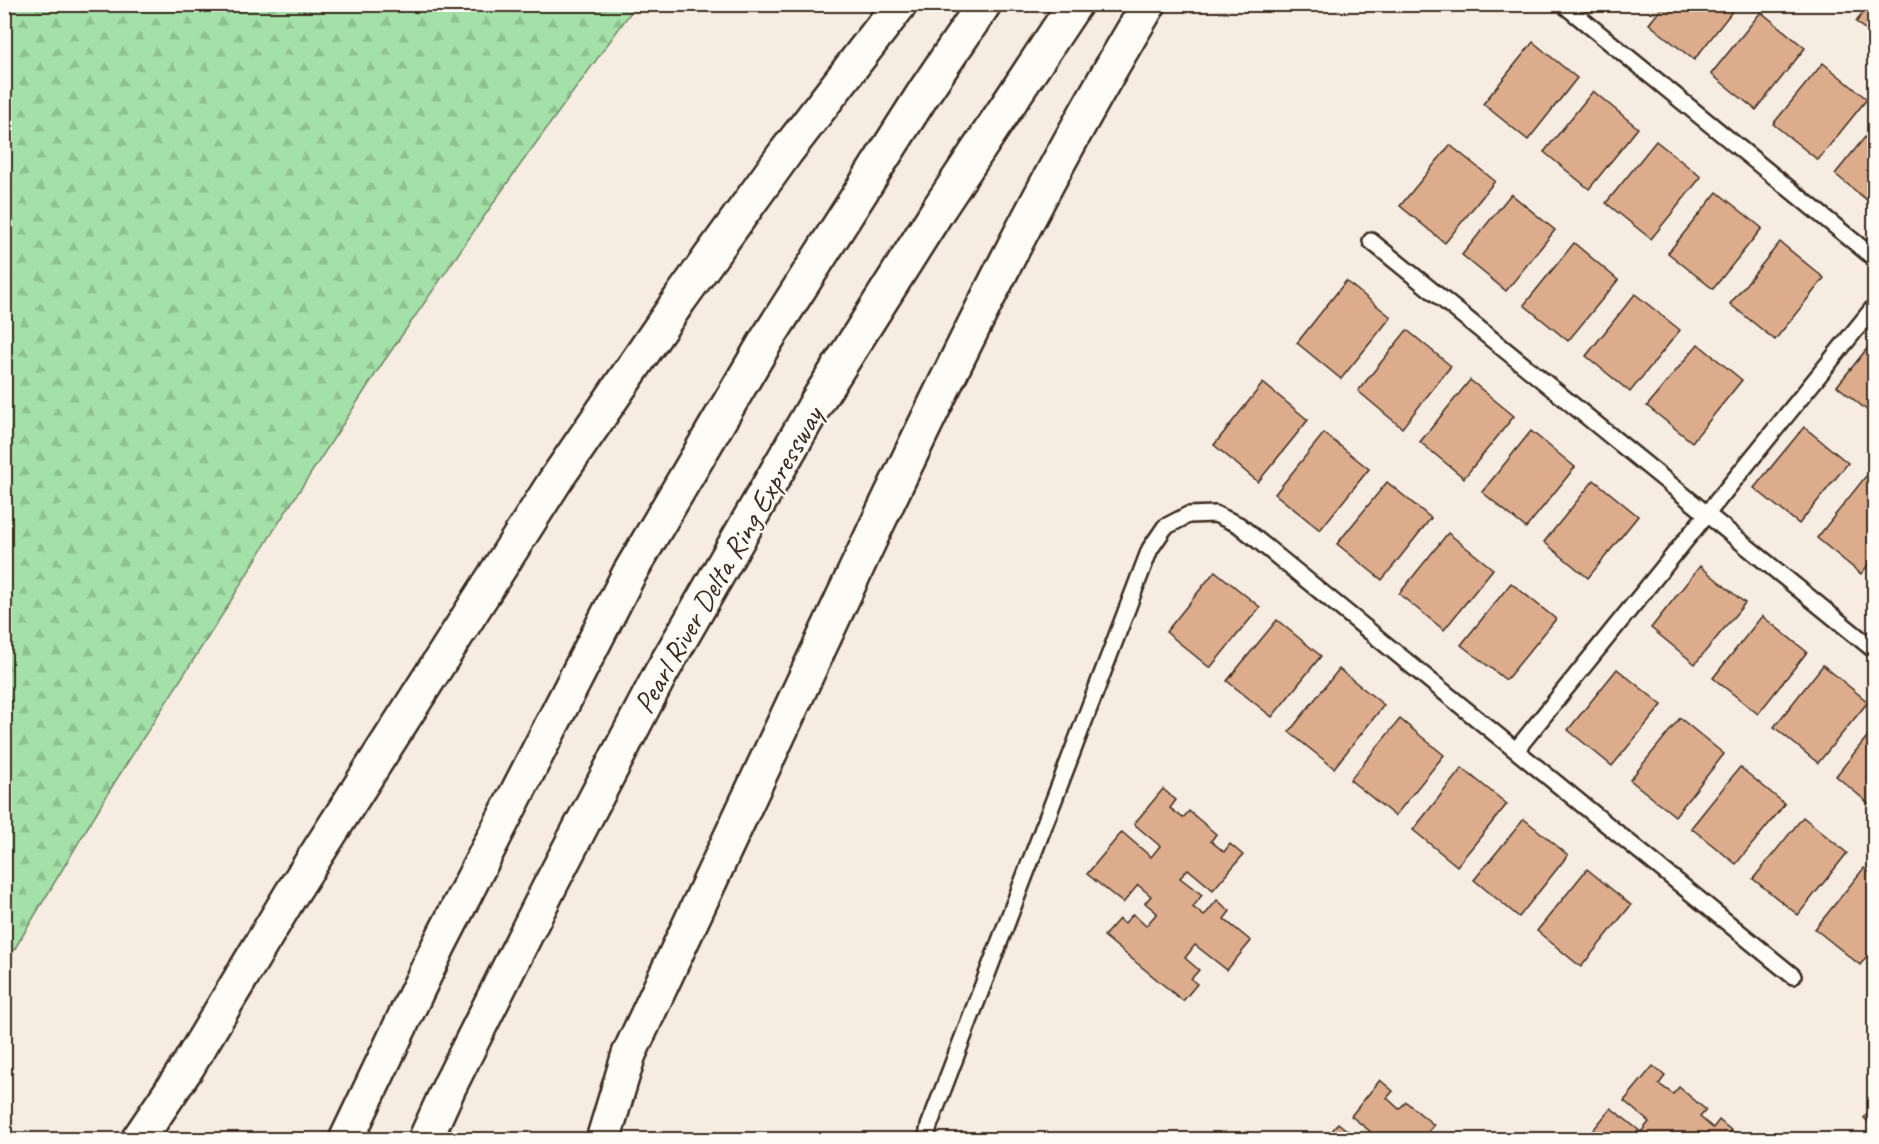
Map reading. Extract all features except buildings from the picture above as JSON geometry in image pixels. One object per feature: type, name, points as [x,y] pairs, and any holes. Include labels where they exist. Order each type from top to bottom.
[{"type":"highway","points":[[138,1140],[188,1066],[290,896],[555,481],[786,152],[900,4]]},
{"type":"highway","points":[[346,1140],[439,945],[629,574],[766,341],[919,101],[984,4]]},
{"type":"highway","name":"Pearl River Delta Ring Expressway","points":[[424,1140],[551,884],[661,673],[818,400],[940,207],[1075,4]]},
{"type":"highway","points":[[603,1140],[629,1054],[921,432],[1020,236],[1097,92],[1149,4]]},
{"type":"lane","points":[[1563,4],[1875,258]]},
{"type":"lane","points":[[1371,240],[1875,650]]},
{"type":"lane","points":[[1516,750],[1875,307]]},
{"type":"lane","points":[[926,1140],[929,1126],[1150,549],[1165,527],[1188,515],[1215,514],[1239,525],[1793,976]]},
{"type":"green space","points":[[5,4],[636,5],[510,179],[382,364],[113,785],[5,965]]}]
